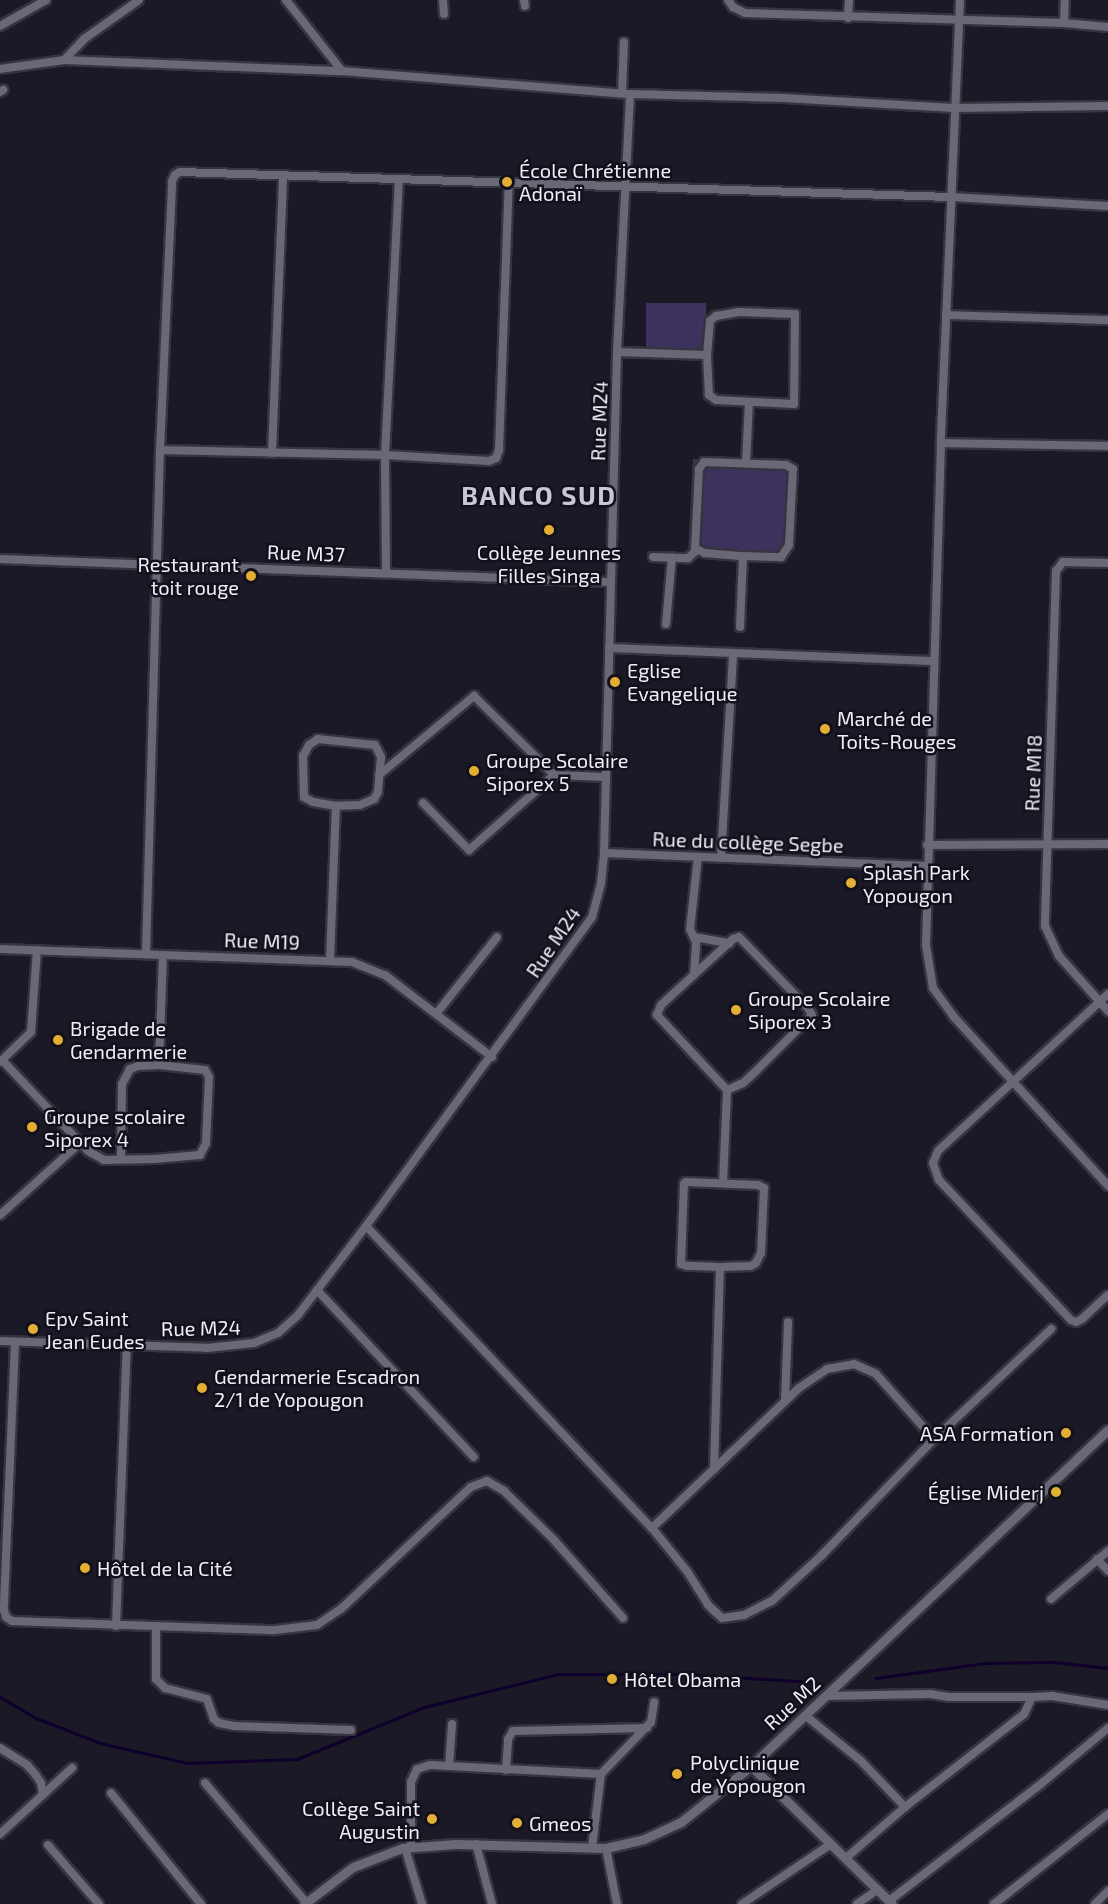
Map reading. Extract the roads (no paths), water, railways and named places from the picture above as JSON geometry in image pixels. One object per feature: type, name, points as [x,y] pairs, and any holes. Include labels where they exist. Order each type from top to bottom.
[{"type":"street","points":[[0,26],[46,0]]},
{"type":"street","points":[[64,60],[84,39],[139,0]]},
{"type":"street","points":[[286,0],[342,70]]},
{"type":"street","points":[[443,0],[444,14]]},
{"type":"street","points":[[728,0],[733,7],[745,14],[1064,23],[1108,27]]},
{"type":"street","points":[[848,18],[849,0]]},
{"type":"street","points":[[960,0],[933,661],[926,945],[933,988],[952,1016],[1108,1186]]},
{"type":"street","points":[[1064,23],[1065,0]]},
{"type":"street","name":"Rue M24","points":[[0,1341],[207,1348],[254,1343],[278,1333],[289,1325],[366,1226],[590,921],[598,900],[604,853],[617,351],[625,187],[624,42]]},
{"type":"street","points":[[0,69],[64,60],[342,70],[626,94],[784,98],[954,108],[1108,106]]},
{"type":"street","points":[[146,954],[160,450],[174,175],[180,172],[951,197],[1108,206]]},
{"type":"street","points":[[272,453],[283,176]]},
{"type":"street","points":[[386,573],[384,455],[399,180]]},
{"type":"street","points":[[160,450],[384,455],[489,461],[496,458],[499,450],[509,183]]},
{"type":"street","points":[[740,312],[794,312],[796,402],[749,402],[716,400],[709,395],[707,355],[710,321],[716,316],[740,312]]},
{"type":"street","points":[[946,315],[1108,320]]},
{"type":"street","points":[[617,351],[707,355]]},
{"type":"street","points":[[746,463],[749,402]]},
{"type":"street","points":[[941,443],[1108,446]]},
{"type":"street","points":[[653,556],[690,558],[696,551],[701,464],[746,463],[791,467],[793,493],[789,545],[781,557],[696,551]]},
{"type":"street","points":[[740,627],[743,556]]},
{"type":"street","points":[[666,624],[672,557]]},
{"type":"street","name":"Rue M37","points":[[0,560],[610,582]]},
{"type":"street","name":"Rue M18","points":[[1108,563],[1063,562],[1056,571],[1045,926],[1059,956],[1108,1011]]},
{"type":"street","points":[[609,648],[933,661]]},
{"type":"street","points":[[721,858],[733,653]]},
{"type":"street","points":[[379,775],[474,696],[554,775],[606,777]]},
{"type":"street","points":[[323,739],[375,745],[381,756],[379,775],[374,799],[360,805],[336,806],[308,801],[302,791],[303,756],[314,741],[323,739]]},
{"type":"street","points":[[423,803],[469,850],[554,775]]},
{"type":"street","points":[[330,960],[336,806]]},
{"type":"street","points":[[927,845],[1108,844]]},
{"type":"street","name":"Rue du collège Segbe","points":[[604,853],[927,866]]},
{"type":"street","points":[[694,974],[694,937],[690,929],[698,856]]},
{"type":"street","points":[[436,1014],[497,937]]},
{"type":"street","points":[[694,937],[729,943]]},
{"type":"street","points":[[723,1183],[727,1090],[663,1025],[657,1015],[661,1005],[736,937],[742,939],[808,1008],[812,1016],[743,1083],[727,1090]]},
{"type":"street","name":"Rue M19","points":[[0,949],[352,962],[385,975],[492,1057]]},
{"type":"street","points":[[37,950],[31,1032],[1,1061],[98,1159],[121,1160],[194,1157],[205,1150],[208,1073],[201,1068],[159,1065],[138,1066],[130,1069],[123,1080],[121,1160]]},
{"type":"street","points":[[159,1065],[163,955]]},
{"type":"street","points":[[1108,994],[938,1151],[933,1163],[939,1180],[1071,1320],[1076,1322],[1082,1319],[1108,1295]]},
{"type":"street","points":[[0,1215],[80,1143]]},
{"type":"street","points":[[723,1183],[762,1186],[765,1192],[759,1259],[751,1266],[720,1267],[687,1266],[680,1260],[684,1184],[723,1183]]},
{"type":"street","points":[[366,1226],[652,1528],[687,1571],[714,1612],[722,1618],[744,1615],[772,1601],[822,1555],[934,1439],[1051,1329]]},
{"type":"street","points":[[714,1469],[720,1267]]},
{"type":"street","points":[[317,1290],[474,1456]]},
{"type":"street","points":[[785,1401],[788,1322]]},
{"type":"street","points":[[15,1342],[2,1582],[4,1610],[6,1617],[12,1622],[275,1630],[317,1625],[341,1610],[471,1487],[487,1481],[504,1491],[554,1540],[623,1618]]},
{"type":"street","points":[[116,1626],[127,1344]]},
{"type":"street","points":[[652,1528],[785,1401],[812,1378],[827,1369],[854,1364],[876,1374],[934,1439]]},
{"type":"street","name":"Rue M2","points":[[307,1901],[353,1867],[389,1851],[476,1844],[606,1848],[644,1839],[681,1822],[751,1766],[806,1716],[1108,1430]]},
{"type":"street","points":[[1051,1599],[1108,1551]]},
{"type":"street","points":[[1097,1559],[1108,1571]]},
{"type":"street","points":[[156,1627],[156,1679],[165,1688],[207,1699],[214,1719],[219,1723],[234,1726],[351,1730]]},
{"type":"street","points":[[826,1696],[930,1694],[949,1697],[1052,1696],[1108,1705]]},
{"type":"street","points":[[846,1858],[905,1807],[1024,1714],[1032,1697]]},
{"type":"street","points":[[592,1848],[601,1774],[647,1728],[653,1716],[654,1702]]},
{"type":"street","points":[[806,1716],[861,1761],[905,1807]]},
{"type":"street","points":[[449,1766],[452,1724]]},
{"type":"street","points":[[507,1770],[508,1739],[513,1731],[647,1728]]},
{"type":"street","points":[[751,1766],[890,1902],[1042,1783],[1108,1728]]},
{"type":"street","points":[[0,1748],[27,1765],[41,1783],[42,1795]]},
{"type":"street","points":[[422,1904],[408,1848],[412,1776],[423,1766],[601,1774]]},
{"type":"street","points":[[1,1833],[72,1768]]},
{"type":"street","points":[[205,1783],[307,1901],[321,1904]]},
{"type":"street","points":[[111,1793],[201,1904]]},
{"type":"street","points":[[994,1904],[1108,1814]]},
{"type":"street","points":[[476,1844],[492,1904]]},
{"type":"street","points":[[742,1904],[831,1844]]},
{"type":"street","points":[[48,1845],[99,1904]]},
{"type":"street","points":[[606,1848],[617,1904]]},
{"type":"street","points":[[857,1904],[877,1890]]},
{"type":"street","points":[[1095,1904],[1108,1891]]},
{"type":"waterway","points":[[876,1678],[985,1663],[1054,1662],[1108,1668]]},
{"type":"waterway","points":[[0,1697],[36,1718],[100,1743],[187,1763],[297,1759],[424,1707],[558,1674],[682,1674],[813,1682]]},
{"type":"place","name":"École Chrétienne Adonaï","points":[[507,182]]},
{"type":"place","name":"Collège Jeunnes Filles Singa","points":[[549,530]]},
{"type":"place","name":"Restaurant toit rouge","points":[[251,576]]},
{"type":"place","name":"Eglise Evangelique","points":[[615,682]]},
{"type":"place","name":"Marché de Toits-Rouges","points":[[825,729]]},
{"type":"place","name":"Groupe Scolaire Siporex 5","points":[[474,771]]},
{"type":"place","name":"Splash Park Yopougon","points":[[851,883]]},
{"type":"place","name":"Groupe Scolaire Siporex 3","points":[[736,1010]]},
{"type":"place","name":"Brigade de Gendarmerie","points":[[58,1040]]},
{"type":"place","name":"Groupe scolaire Siporex 4","points":[[32,1127]]},
{"type":"place","name":"Epv Saint Jean Eudes","points":[[33,1329]]},
{"type":"place","name":"Gendarmerie Escadron 2/1 de Yopougon","points":[[202,1388]]},
{"type":"place","name":"ASA Formation","points":[[1066,1433]]},
{"type":"place","name":"Église Miderj","points":[[1056,1492]]},
{"type":"place","name":"Hôtel de la Cité","points":[[85,1568]]},
{"type":"place","name":"Hôtel Obama","points":[[612,1679]]},
{"type":"place","name":"Polyclinique de Yopougon","points":[[677,1774]]},
{"type":"place","name":"Collège Saint Augustin","points":[[432,1819]]},
{"type":"place","name":"Gmeos","points":[[517,1823]]},
{"type":"district","name":"BANCO SUD","points":[[539,495]]}]
